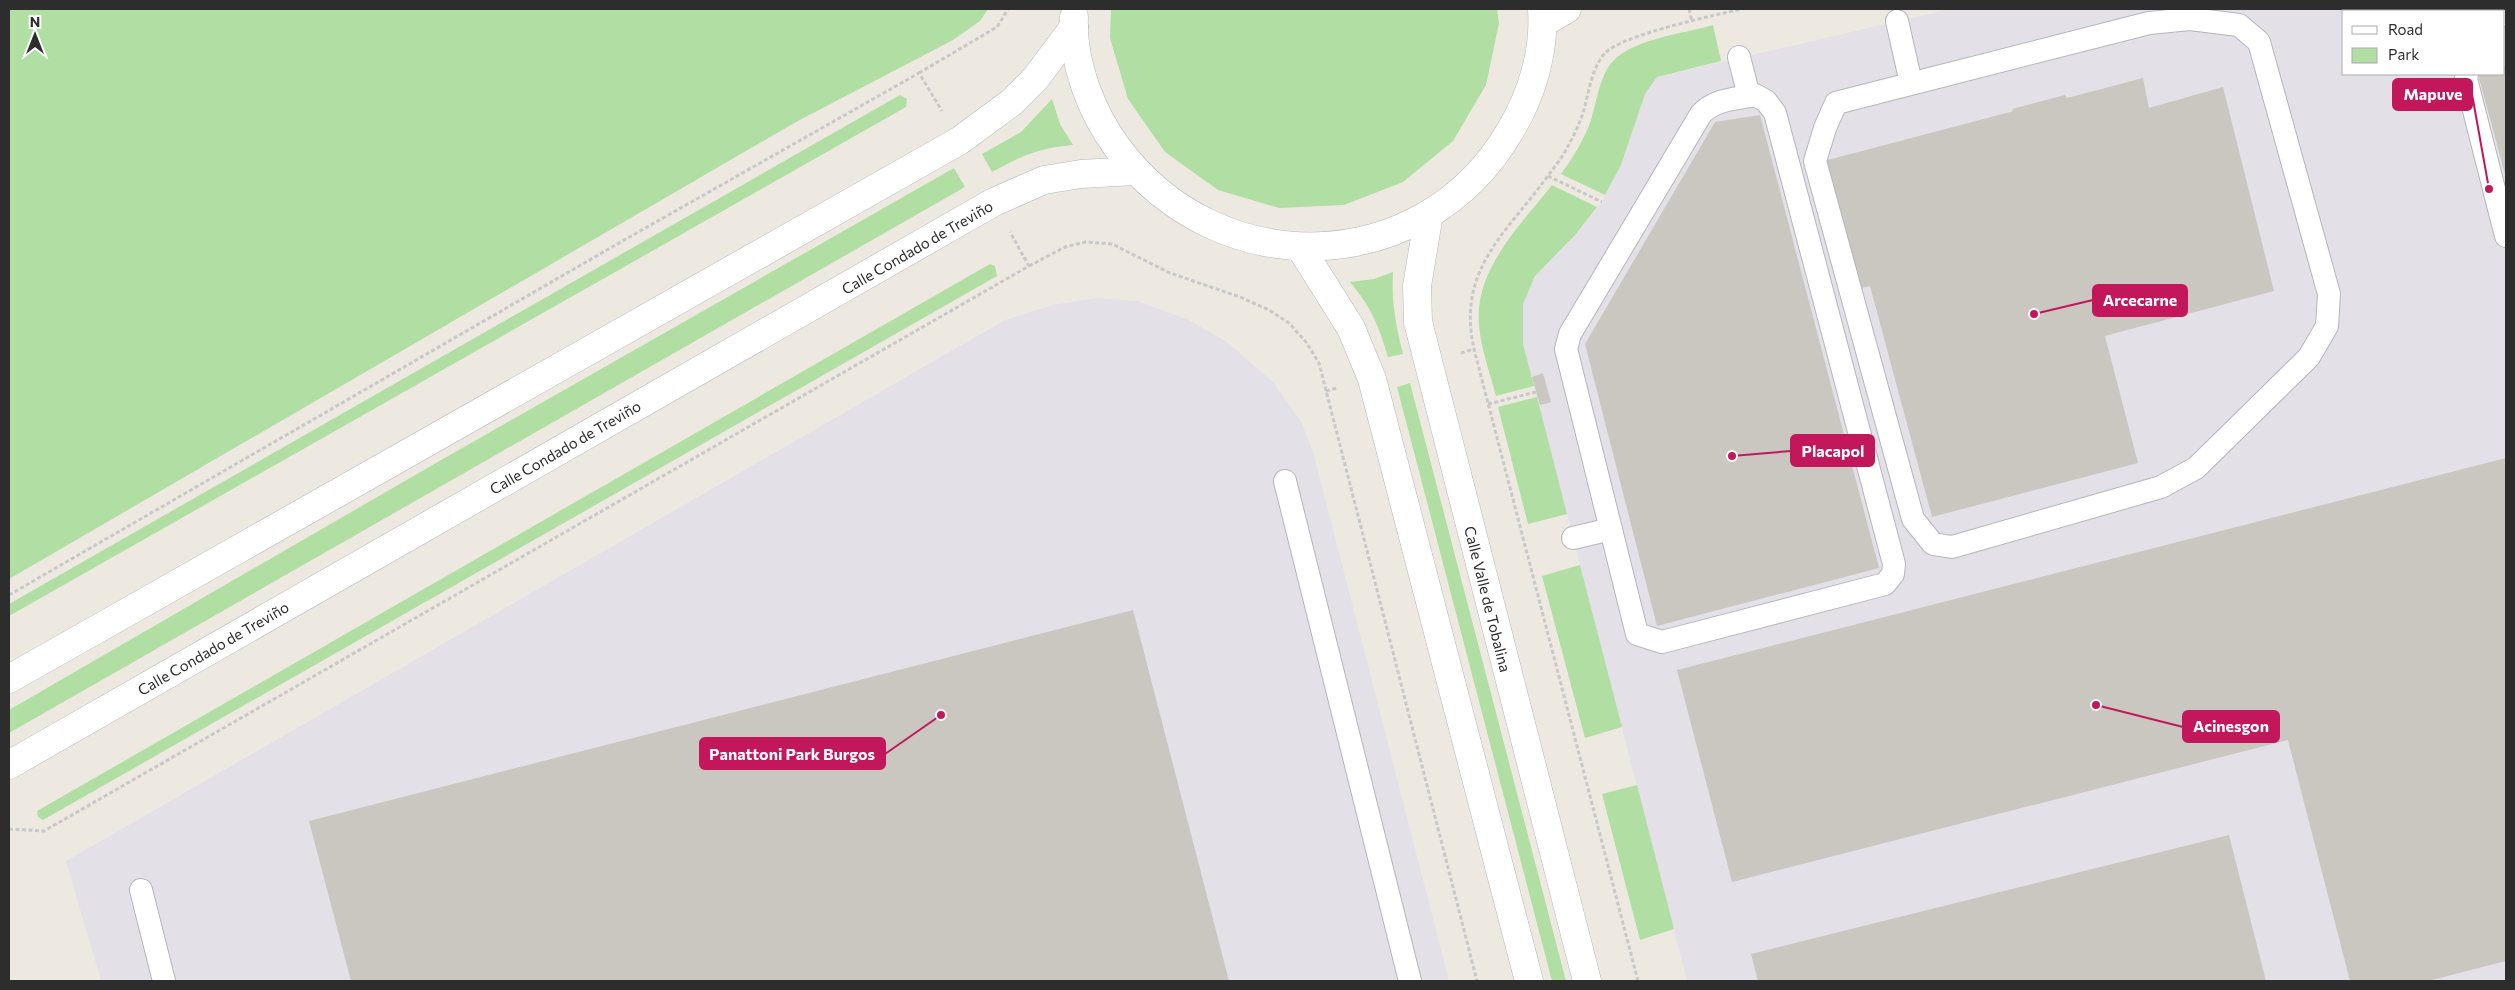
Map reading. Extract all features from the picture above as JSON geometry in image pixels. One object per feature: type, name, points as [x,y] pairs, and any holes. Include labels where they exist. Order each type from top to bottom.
[{"type":"street","points":[[1074,18],[1083,79],[1103,128],[1135,171],[1162,196],[1193,217],[1227,232],[1263,243],[1300,247],[1353,242],[1388,233],[1429,214],[1456,195],[1480,172],[1501,147],[1518,118],[1531,88],[1539,56],[1542,16],[1567,9]]},
{"type":"street","points":[[9,680],[959,141],[1012,102],[1035,79],[1074,18]]},
{"type":"street","name":"Calle Condado de Treviño","points":[[9,765],[994,202],[1044,180],[1081,174],[1135,171]]},
{"type":"street","name":"Calle Valle de Tobalina","points":[[1429,214],[1417,286],[1418,322],[1587,981]]},
{"type":"street","points":[[1300,247],[1351,328],[1372,378],[1529,981]]},
{"type":"lane","points":[[2190,19],[2239,25],[2259,42],[2329,294],[2327,326],[2309,357],[2196,468],[2161,487],[1952,548],[1933,544],[1913,519],[1815,161],[1825,128],[1836,103],[1911,83],[2150,23],[2190,19]]},
{"type":"lane","points":[[1897,21],[1911,83]]},
{"type":"lane","points":[[1739,57],[1749,96]]},
{"type":"lane","points":[[2467,75],[2466,79],[2506,236]]},
{"type":"lane","points":[[1755,95],[1766,102],[1775,114],[1894,564],[1892,574],[1885,584],[1662,642],[1637,634],[1611,529],[1566,348],[1570,334],[1701,114],[1708,106],[1719,102],[1755,95]]},
{"type":"lane","points":[[1285,481],[1410,981]]},
{"type":"lane","points":[[1573,538],[1611,529]]},
{"type":"lane","points":[[140,890],[164,981]]},
{"type":"path","points":[[919,73],[998,27],[1008,9]]},
{"type":"path","points":[[1689,9],[1692,22]]},
{"type":"path","points":[[1638,981],[1469,328],[1477,273],[1498,238],[1548,176],[1566,150],[1582,114],[1594,71],[1606,52],[1630,39],[1742,9]]},
{"type":"path","points":[[1548,176],[1602,202]]},
{"type":"path","points":[[1488,404],[1536,392]]},
{"type":"shaded area","points":[[1950,9],[2506,9],[2506,981],[1687,981],[1523,344],[1523,304],[1535,276],[1576,234],[1602,202],[1621,165],[1645,94],[1657,77]]},
{"type":"shaded area","points":[[1095,298],[1137,301],[1187,319],[1227,342],[1273,382],[1302,423],[1314,455],[1449,981],[101,981],[66,861],[1005,320],[1053,305]]},
{"type":"green space","points":[[9,9],[988,9],[980,21],[953,40],[796,122],[9,579]]},
{"type":"green space","points":[[1111,9],[1497,9],[1499,23],[1486,85],[1453,141],[1403,182],[1344,205],[1279,208],[1218,190],[1165,152],[1128,99],[1110,38]]},
{"type":"green space","points":[[1713,25],[1721,61],[1657,77],[1645,94],[1621,165],[1605,195],[1561,174],[1574,156],[1584,136],[1590,123],[1605,73],[1615,59],[1635,46]]},
{"type":"green space","points":[[900,95],[907,99],[906,107],[9,616],[9,604]]},
{"type":"green space","points":[[1052,99],[1060,124],[1073,145],[1050,148],[1031,154],[1012,161],[992,172],[982,154],[1021,132]]},
{"type":"green space","points":[[954,168],[965,187],[9,733],[9,710],[436,463]]},
{"type":"green space","points":[[1552,185],[1597,207],[1576,234],[1535,276],[1523,304],[1523,344],[1534,386],[1496,396],[1479,325],[1479,305],[1484,285],[1502,249]]},
{"type":"green space","points":[[990,264],[995,266],[997,276],[43,820],[38,817],[37,811]]},
{"type":"green space","points":[[1393,272],[1395,313],[1403,354],[1388,357],[1374,317],[1350,282],[1374,279]]},
{"type":"green space","points":[[1410,383],[1566,981],[1552,981],[1397,387]]},
{"type":"green space","points":[[1537,397],[1567,514],[1528,524],[1498,407]]},
{"type":"green space","points":[[1580,565],[1622,727],[1585,738],[1542,576]]},
{"type":"green space","points":[[1637,785],[1674,929],[1640,940],[1602,794]]},
{"type":"building","points":[[2505,66],[2506,178],[2478,75],[2505,75]]},
{"type":"building","points":[[2143,78],[2149,108],[2223,87],[2274,291],[2105,336],[2138,463],[1932,517],[1870,286],[1857,289],[1824,161],[2014,111],[2012,109],[2065,95],[2067,98]]},
{"type":"building","points":[[1760,115],[1879,568],[1657,626],[1585,344],[1715,122]]},
{"type":"building","points":[[1543,373],[1551,402],[1540,405],[1532,377]]},
{"type":"building","points":[[2506,458],[2506,961],[2428,981],[2350,981],[2288,740],[1732,882],[1677,670]]},
{"type":"building","points":[[1133,610],[1229,981],[351,981],[309,821]]},
{"type":"building","points":[[2229,835],[2266,981],[1758,981],[1751,954]]},
{"type":"place","name":"Mapuve","points":[[2489,189]]},
{"type":"place","name":"Arcecarne","points":[[2034,314]]},
{"type":"place","name":"Placapol","points":[[1732,456]]},
{"type":"place","name":"Acinesgon","points":[[2096,705]]},
{"type":"place","name":"Panattoni Park Burgos","points":[[941,715]]}]
